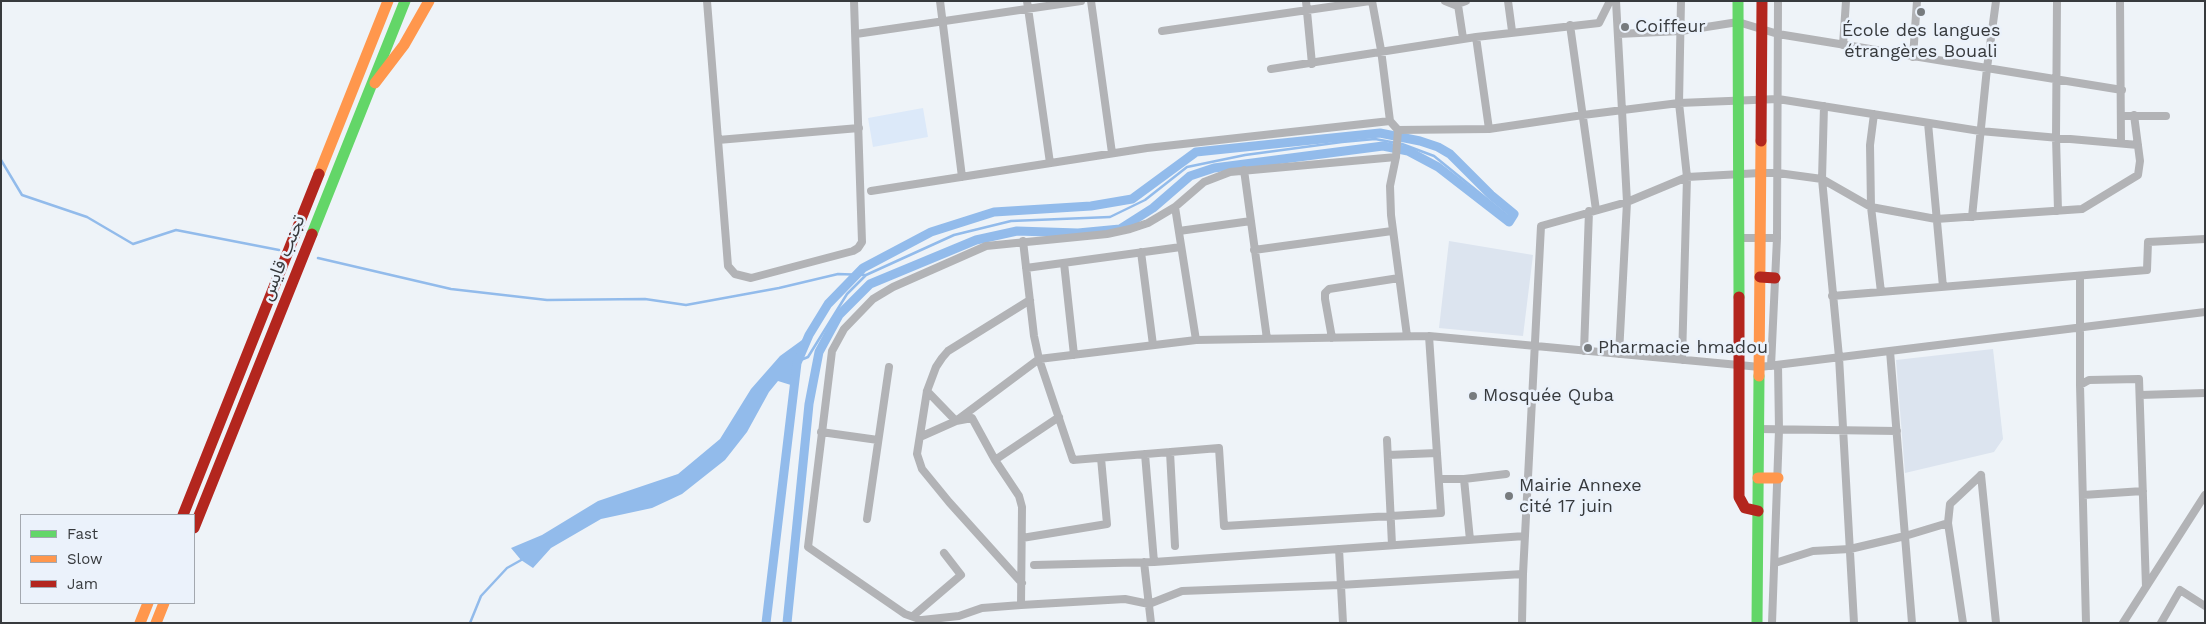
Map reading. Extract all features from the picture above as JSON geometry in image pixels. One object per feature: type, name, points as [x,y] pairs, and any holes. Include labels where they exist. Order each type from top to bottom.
[{"type":"main road","name":"تجنب قايس","points":[[182,514],[388,1]]},
{"type":"main road","name":"تجنب قايس","points":[[195,525],[405,1]]},
{"type":"main road","points":[[368,92],[404,45],[429,1]]},
{"type":"main road","points":[[1738,1],[1739,497],[1745,508],[1758,511]]},
{"type":"main road","points":[[1757,623],[1759,429],[1770,366],[1760,277],[1762,1]]},
{"type":"main road","points":[[1760,277],[1775,278]]},
{"type":"main road","points":[[1758,478],[1778,478]]},
{"type":"main road","points":[[140,623],[148,604]]},
{"type":"main road","points":[[156,623],[164,604]]},
{"type":"street","points":[[707,1],[728,266],[735,274],[751,278],[858,248],[862,242],[854,1]]},
{"type":"street","points":[[940,1],[962,177]]},
{"type":"street","points":[[856,34],[942,22],[1028,5],[1081,1]]},
{"type":"street","points":[[1091,1],[1112,153]]},
{"type":"street","points":[[1306,1],[1312,64]]},
{"type":"street","points":[[1162,31],[1371,1],[1381,50],[1390,121],[1398,133],[1397,153],[1390,186],[1392,232],[1406,336]]},
{"type":"street","points":[[1445,1],[1451,5],[1462,3],[1463,38]]},
{"type":"street","points":[[1508,1],[1512,31]]},
{"type":"street","points":[[1271,69],[1312,64],[1381,50],[1476,36],[1599,23],[1610,1]]},
{"type":"street","points":[[1616,1],[1627,202],[1619,354]]},
{"type":"street","points":[[1681,1],[1680,103],[1687,177],[1682,360]]},
{"type":"street","points":[[1772,623],[1780,430],[1770,366],[1777,238],[1778,1]]},
{"type":"street","points":[[1843,45],[1846,1]]},
{"type":"street","points":[[1913,57],[1917,1]]},
{"type":"street","points":[[1972,217],[1987,68],[1996,1]]},
{"type":"street","points":[[2057,1],[2056,137],[2058,211]]},
{"type":"street","points":[[2120,1],[2121,143]]},
{"type":"street","points":[[1028,5],[1050,163]]},
{"type":"street","points":[[1618,34],[1681,31],[1738,22],[1778,34],[2122,90]]},
{"type":"street","points":[[1570,26],[1583,115],[1593,211],[1584,351]]},
{"type":"street","points":[[1476,36],[1490,129]]},
{"type":"street","points":[[1398,133],[1490,129],[1680,103],[1778,99],[1980,131],[2138,145]]},
{"type":"street","points":[[1824,106],[1822,179],[1839,357],[1854,623]]},
{"type":"street","points":[[1874,114],[1870,145],[1871,207],[1881,292]]},
{"type":"street","points":[[1522,623],[1524,536],[1541,226],[1627,202],[1687,177],[1760,173],[1778,173],[1822,179],[1871,207],[1936,219],[2082,209],[2138,175],[2140,161],[2134,115]]},
{"type":"street","points":[[2121,116],[2166,116]]},
{"type":"street","points":[[871,192],[1112,153],[1390,121]]},
{"type":"street","points":[[1928,122],[1943,287]]},
{"type":"street","points":[[718,140],[859,128]]},
{"type":"street","points":[[1397,153],[1230,172],[1204,182],[1192,190],[1162,217],[1130,230],[986,246],[893,286],[874,299],[844,328],[832,351],[808,547],[905,614],[922,620],[959,620],[982,608],[1021,605],[1125,599],[1149,604],[1182,592],[1523,574]]},
{"type":"street","points":[[1244,170],[1267,339]]},
{"type":"street","points":[[1175,207],[1196,340]]},
{"type":"street","points":[[1179,231],[1251,221]]},
{"type":"street","points":[[1254,250],[1392,232]]},
{"type":"street","points":[[1739,238],[1777,238]]},
{"type":"street","points":[[1832,296],[2147,270],[2148,242],[2205,239]]},
{"type":"street","points":[[1023,241],[1034,336],[1073,460],[1219,448],[1224,526],[1441,513],[1429,336]]},
{"type":"street","points":[[1026,268],[1181,247]]},
{"type":"street","points":[[1141,252],[1153,345]]},
{"type":"street","points":[[1064,262],[1074,355]]},
{"type":"street","points":[[2080,276],[2080,385],[2086,623]]},
{"type":"street","points":[[1332,338],[1325,293],[1330,289],[1398,278]]},
{"type":"street","points":[[1022,583],[922,469],[918,454],[927,391],[936,367],[948,351],[1030,300]]},
{"type":"street","points":[[920,437],[956,421],[1040,359],[1196,340],[1429,336],[1739,366],[1770,366],[2205,312]]},
{"type":"street","points":[[1890,351],[1912,623]]},
{"type":"street","points":[[867,519],[889,367]]},
{"type":"street","points":[[2080,385],[2089,380],[2139,379],[2146,587]]},
{"type":"street","points":[[927,391],[956,421]]},
{"type":"street","points":[[2140,395],[2205,393]]},
{"type":"street","points":[[995,460],[1059,417]]},
{"type":"street","points":[[956,421],[972,418],[1021,502],[1021,605]]},
{"type":"street","points":[[1759,429],[1897,431]]},
{"type":"street","points":[[821,432],[878,440]]},
{"type":"street","points":[[1387,440],[1392,545]]},
{"type":"street","points":[[1170,452],[1175,546]]},
{"type":"street","points":[[1388,455],[1437,453]]},
{"type":"street","points":[[1145,454],[1154,562]]},
{"type":"street","points":[[1022,538],[1107,524],[1101,458]]},
{"type":"street","points":[[1439,479],[1464,479],[1506,474]]},
{"type":"street","points":[[1963,623],[1948,523],[1950,504],[1981,475],[1996,623]]},
{"type":"street","points":[[1464,479],[1470,540]]},
{"type":"street","points":[[2083,495],[2143,491]]},
{"type":"street","points":[[2123,623],[2205,496]]},
{"type":"street","points":[[1775,563],[1813,551],[1850,549],[1905,536],[1948,523]]},
{"type":"street","points":[[1034,565],[1154,562],[1524,536]]},
{"type":"street","points":[[1339,549],[1343,623]]},
{"type":"street","points":[[913,616],[961,575],[944,553]]},
{"type":"street","points":[[1144,562],[1151,623]]},
{"type":"street","points":[[2161,623],[2180,590],[2205,606]]},
{"type":"shaded area","points":[[923,108],[928,137],[873,147],[868,118]]},
{"type":"shaded area","points":[[1449,241],[1533,255],[1523,336],[1439,328]]},
{"type":"shaded area","points":[[1993,349],[2003,439],[1994,452],[1905,473],[1896,360]]},
{"type":"water","points":[[809,335],[797,363],[794,386],[778,381],[769,392],[747,432],[725,460],[682,494],[652,508],[601,519],[551,548],[533,568],[521,560],[511,548],[542,535],[598,501],[678,474],[720,439],[751,389],[780,356]]},
{"type":"waterway","points":[[766,623],[797,363],[809,335],[828,304],[863,268],[931,232],[994,212],[1091,206],[1132,199],[1196,152],[1380,133],[1420,141],[1438,147],[1450,154],[1491,195],[1514,214],[1509,222],[1438,167],[1408,151],[1383,146],[1214,168],[1190,176],[1153,208],[1120,229],[1078,233],[1017,231],[976,240],[870,284],[839,315],[819,352],[809,404],[787,623]]},
{"type":"waterway","points":[[796,362],[808,357],[847,294],[866,275],[954,235],[1011,221],[1110,217],[1145,200],[1187,167],[1245,155],[1375,139],[1402,144],[1434,156],[1508,216]]},
{"type":"waterway","points":[[1,160],[22,195],[87,217],[133,244],[176,230],[279,250]]},
{"type":"waterway","points":[[318,258],[451,289],[547,300],[645,299],[686,305],[779,288],[838,274],[866,275]]},
{"type":"waterway","points":[[470,623],[481,596],[507,568],[523,559]]},
{"type":"traffic: fast","points":[[312,234],[405,1]]},
{"type":"traffic: fast","points":[[1738,1],[1739,297]]},
{"type":"traffic: fast","points":[[1757,623],[1759,376]]},
{"type":"traffic: slow","points":[[319,174],[388,1]]},
{"type":"traffic: slow","points":[[375,83],[404,45],[429,1]]},
{"type":"traffic: slow","points":[[1759,376],[1761,141]]},
{"type":"traffic: slow","points":[[1758,478],[1778,478]]},
{"type":"traffic: slow","points":[[140,623],[148,604]]},
{"type":"traffic: slow","points":[[156,623],[164,604]]},
{"type":"traffic: jam","points":[[1761,141],[1762,1]]},
{"type":"traffic: jam","points":[[183,514],[319,174]]},
{"type":"traffic: jam","points":[[195,526],[312,234]]},
{"type":"traffic: jam","points":[[1760,277],[1775,278]]},
{"type":"traffic: jam","points":[[1739,297],[1739,497],[1745,508],[1758,511]]},
{"type":"place","name":"École des langues étrangères Bouali","points":[[1921,12]]},
{"type":"place","name":"Coiffeur","points":[[1625,27]]},
{"type":"place","name":"Pharmacie hmadou","points":[[1588,348]]},
{"type":"place","name":"Mosquée Quba","points":[[1473,396]]},
{"type":"place","name":"Mairie Annexe cité 17 juin","points":[[1509,496]]}]
